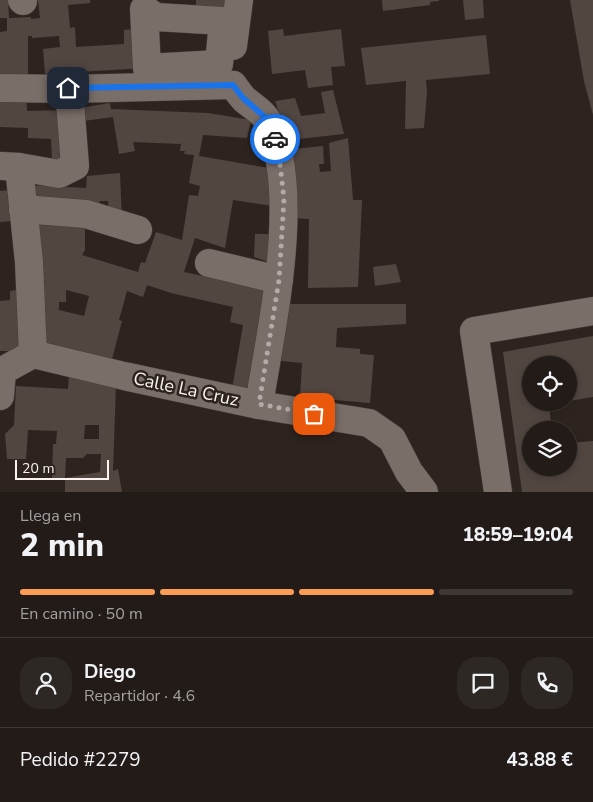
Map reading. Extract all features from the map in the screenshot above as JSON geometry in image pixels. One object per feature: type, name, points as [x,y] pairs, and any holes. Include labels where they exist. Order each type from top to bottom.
[{"type":"street","points":[[239,0],[231,61],[233,85],[243,98],[266,118],[278,146],[284,199],[279,280],[259,404]]},
{"type":"street","points":[[0,88],[233,85]]},
{"type":"street","points":[[0,396],[2,371],[33,354],[29,262],[23,209],[9,166],[59,174],[75,166],[68,88]]},
{"type":"street","points":[[23,209],[86,214],[138,230]]},
{"type":"street","points":[[209,263],[279,280]]},
{"type":"street","points":[[498,492],[474,331],[593,311]]},
{"type":"street","name":"Calle La Cruz","points":[[33,354],[124,376],[259,404],[369,423],[392,439],[409,472],[424,492]]},
{"type":"building","points":[[0,0],[8,0],[9,18],[31,17],[31,19],[40,18],[38,0],[90,0],[90,3],[68,5],[70,28],[75,27],[76,47],[124,44],[124,30],[143,28],[146,68],[45,74],[43,49],[60,47],[59,36],[32,38],[32,36],[28,36],[28,75],[0,76],[0,32],[7,31],[7,18],[0,18]]},
{"type":"building","points":[[196,0],[227,0],[225,19],[196,18]]},
{"type":"building","points":[[382,0],[439,1],[430,2],[430,5],[383,11]]},
{"type":"building","points":[[463,0],[483,0],[484,18],[465,20]]},
{"type":"building","points":[[570,0],[593,0],[593,115],[584,81]]},
{"type":"building","points":[[283,29],[284,36],[341,29],[345,66],[331,67],[333,85],[308,88],[305,70],[272,74],[268,31]]},
{"type":"building","points":[[486,35],[490,74],[426,80],[424,128],[405,129],[406,81],[366,85],[361,48]]},
{"type":"building","points":[[333,90],[344,134],[289,140],[275,101],[295,98],[301,116],[325,113],[321,92]]},
{"type":"building","points":[[0,94],[26,95],[27,111],[65,110],[66,161],[52,160],[51,139],[28,138],[28,128],[0,127]]},
{"type":"building","points":[[110,103],[111,109],[208,113],[251,120],[247,138],[203,135],[199,156],[275,169],[272,206],[233,200],[225,248],[195,238],[184,272],[271,290],[248,392],[232,389],[243,325],[230,322],[233,307],[171,293],[147,285],[143,297],[127,291],[119,320],[122,321],[111,363],[38,347],[31,213],[85,219],[85,250],[82,255],[138,272],[141,262],[145,263],[156,232],[182,240],[189,195],[198,196],[200,186],[189,183],[194,155],[184,154],[185,151],[180,151],[181,144],[133,142],[135,151],[119,154],[113,117],[76,122],[74,109]],"holes":[[[66,290],[89,296],[84,316],[59,310],[59,302],[66,302]]]},
{"type":"building","points":[[348,138],[353,200],[362,200],[358,287],[308,288],[309,219],[292,218],[293,149],[323,146],[324,164],[319,164],[320,172],[331,171],[329,143]]},
{"type":"building","points":[[120,173],[122,221],[110,218],[108,201],[100,201],[96,215],[30,206],[27,185],[86,188],[87,176]]},
{"type":"building","points":[[19,189],[23,220],[0,222],[0,191]]},
{"type":"building","points":[[255,234],[270,234],[269,262],[254,257]]},
{"type":"building","points":[[396,264],[401,282],[375,286],[373,267]]},
{"type":"building","points":[[29,288],[20,351],[0,351],[0,301],[10,300],[10,291]]},
{"type":"building","points":[[287,304],[406,304],[406,324],[337,328],[336,347],[360,349],[360,354],[374,355],[370,403],[300,397],[302,363],[281,361]]},
{"type":"building","points":[[593,336],[593,397],[577,400],[577,356],[522,356],[522,411],[550,411],[551,421],[522,421],[522,476],[577,476],[577,442],[593,441],[593,492],[522,492],[503,352]]},
{"type":"building","points":[[69,373],[116,384],[113,471],[118,469],[122,492],[65,492],[65,478],[52,478],[53,444],[56,444],[57,431],[28,430],[26,459],[7,459],[5,434],[14,425],[16,386],[68,389]],"holes":[[[85,425],[99,425],[99,439],[84,439]],[[87,454],[101,454],[100,472],[65,478],[66,458],[83,458]]]},
{"type":"way so far","points":[[275,139],[278,146],[284,199],[279,280],[259,404],[314,414]]},
{"type":"route","points":[[68,88],[233,85],[243,98],[266,118],[275,139]]}]
